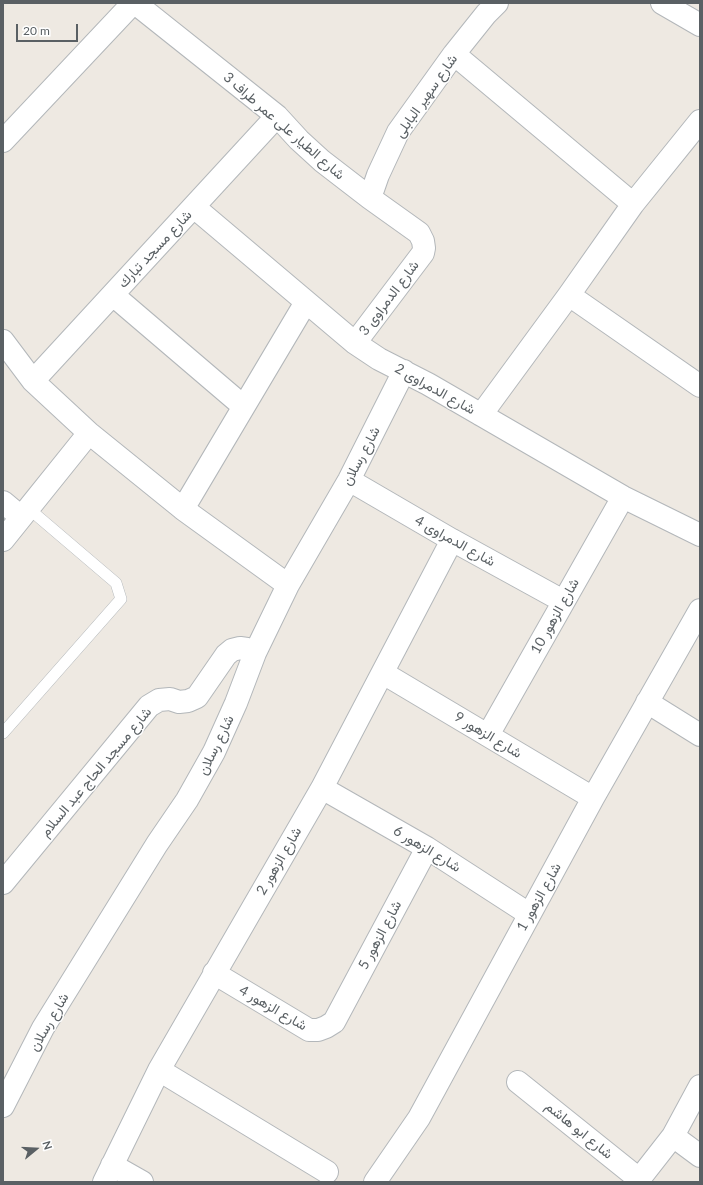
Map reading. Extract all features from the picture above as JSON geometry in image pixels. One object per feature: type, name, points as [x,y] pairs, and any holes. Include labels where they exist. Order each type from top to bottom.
[{"type":"street","name":"شارع الطيار على عمر طراف 3","points":[[134,3],[277,116],[299,140],[322,161],[418,233],[423,241],[423,254]]},
{"type":"street","points":[[3,141],[134,3]]},
{"type":"street","name":"شارع سهير البابلى","points":[[370,198],[380,170],[398,132],[454,54],[486,14],[497,3]]},
{"type":"street","points":[[662,3],[700,25]]},
{"type":"street","points":[[454,54],[633,204]]},
{"type":"street","name":"شارع مسجد تبارك","points":[[33,381],[277,116]]},
{"type":"street","points":[[480,414],[569,295],[633,204],[700,121]]},
{"type":"street","name":"شارع الدمراوى 2","points":[[194,207],[355,343],[379,359],[404,371],[480,414],[622,497],[700,534]]},
{"type":"street","name":"شارع الدمراوى 3","points":[[355,343],[423,254]]},
{"type":"street","points":[[113,295],[243,406]]},
{"type":"street","points":[[569,295],[700,386]]},
{"type":"street","points":[[183,509],[306,302]]},
{"type":"street","points":[[3,341],[33,381],[89,433],[183,509],[288,585]]},
{"type":"street","name":"شارع رسلان","points":[[3,1106],[43,1028],[157,844],[187,800],[214,752],[236,703],[254,653],[288,585],[349,480],[404,371]]},
{"type":"street","points":[[3,540],[89,433]]},
{"type":"street","name":"شارع الدمراوى 4","points":[[349,480],[452,540],[563,601]]},
{"type":"street","name":"شارع الزهور 10","points":[[488,735],[622,497]]},
{"type":"street","points":[[3,502],[25,513]]},
{"type":"street","name":"شارع الزهور 2","points":[[108,1174],[159,1070],[322,788],[452,540]]},
{"type":"street","name":"شارع الزهور 1","points":[[376,1182],[419,1118],[593,798],[700,610]]},
{"type":"street","name":"شارع مسجد الحاج عبد السلام","points":[[3,883],[149,706],[159,700],[170,699],[179,702],[188,701],[197,697],[226,655],[232,650],[240,648],[248,649],[254,653]]},
{"type":"street","name":"شارع الزهور 9","points":[[383,673],[593,798]]},
{"type":"street","points":[[647,702],[700,735]]},
{"type":"street","name":"شارع الزهور 6","points":[[322,788],[427,848],[529,914]]},
{"type":"street","name":"شارع الزهور 5","points":[[334,1022],[427,848]]},
{"type":"street","name":"شارع الزهور 4","points":[[214,973],[309,1030],[322,1029],[334,1022]]},
{"type":"street","points":[[159,1070],[327,1172]]},
{"type":"street","name":"شارع ابو هاشم","points":[[518,1082],[638,1180]]},
{"type":"street","points":[[638,1180],[673,1136],[700,1086]]},
{"type":"street","points":[[673,1136],[700,1156]]},
{"type":"street","points":[[108,1174],[142,1182]]},
{"type":"lane","points":[[3,733],[121,598],[116,583],[25,513]]}]
